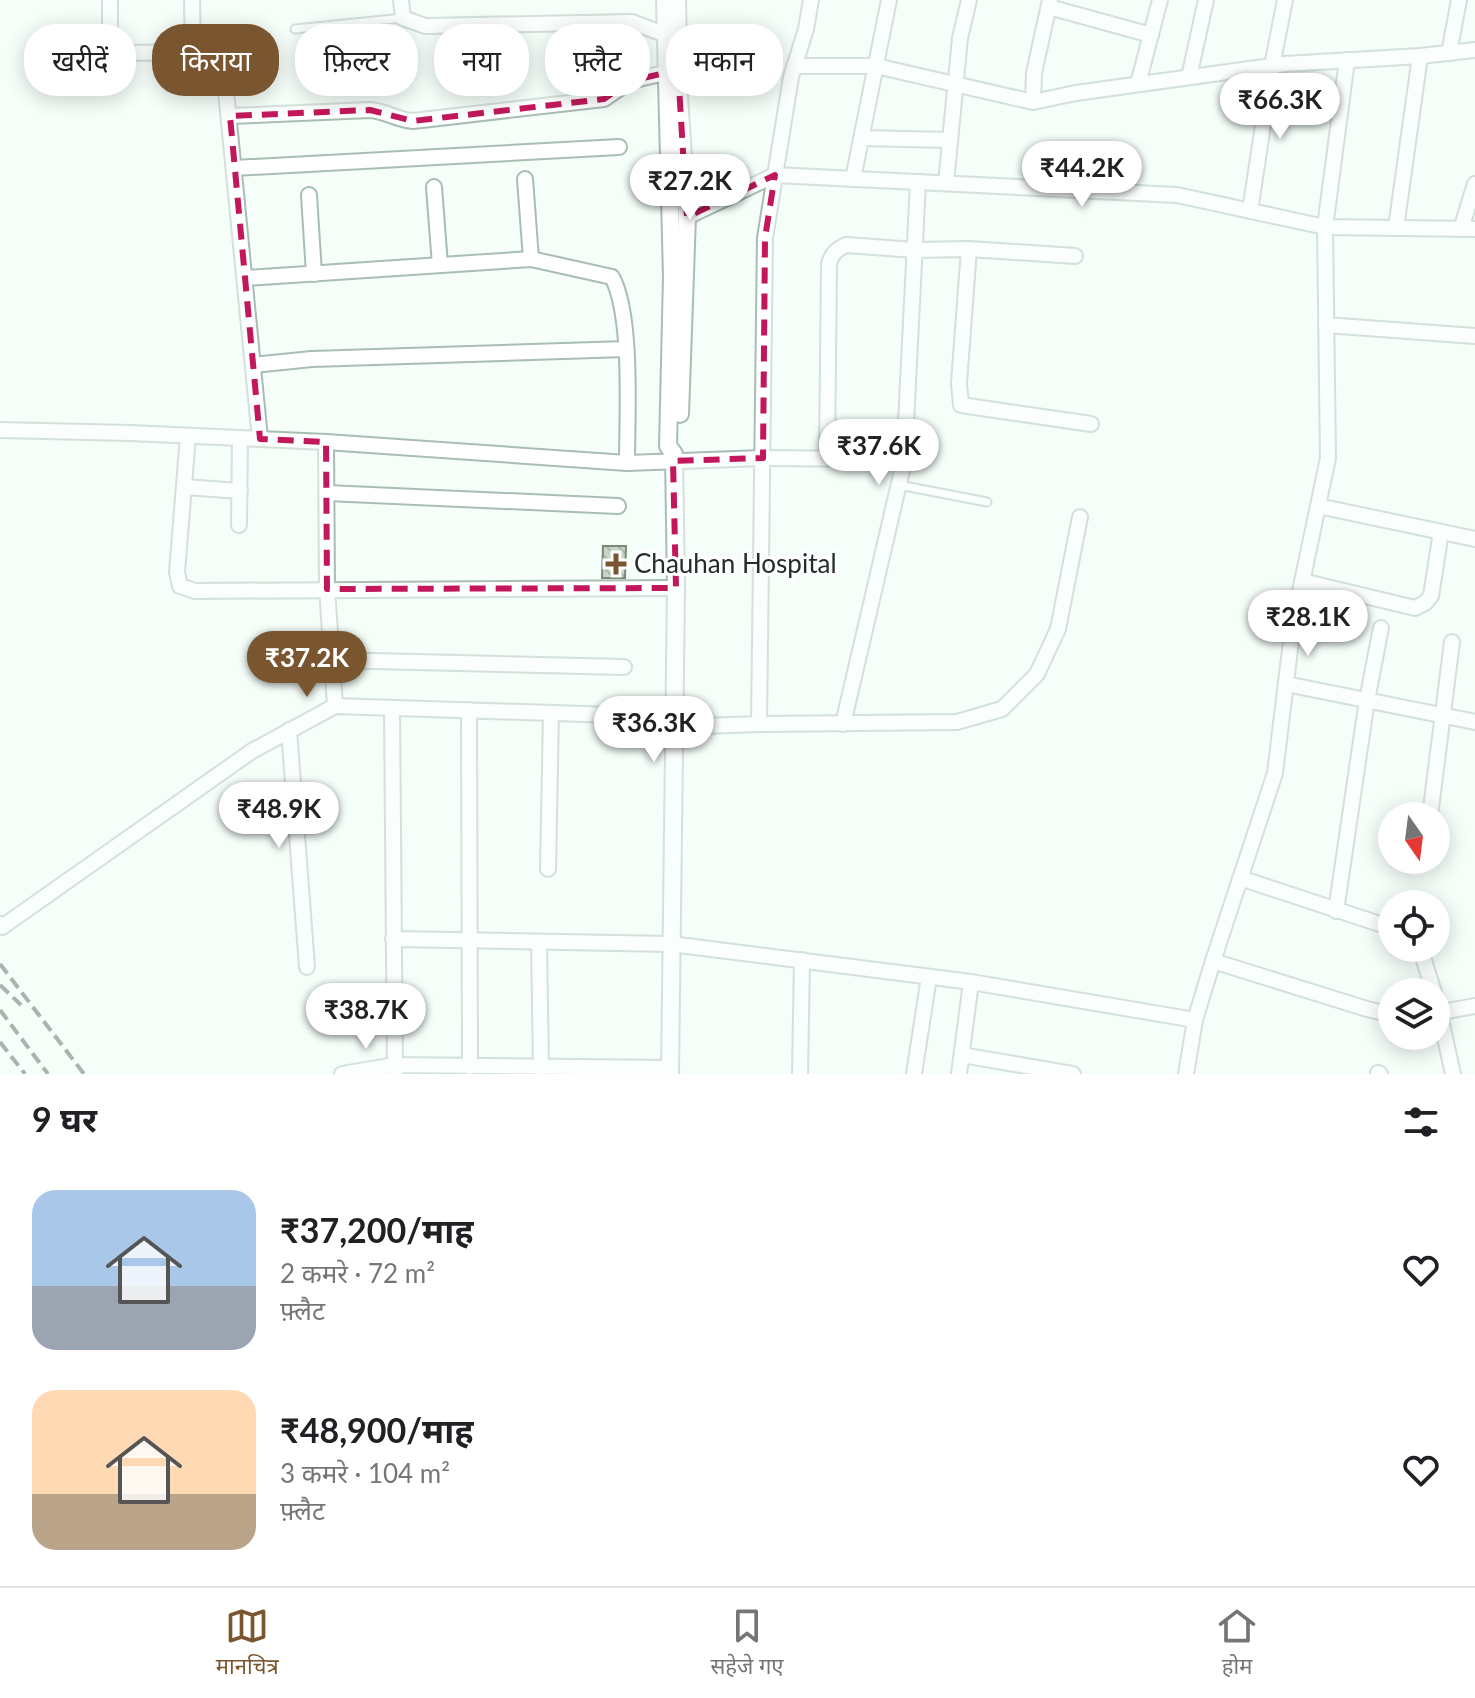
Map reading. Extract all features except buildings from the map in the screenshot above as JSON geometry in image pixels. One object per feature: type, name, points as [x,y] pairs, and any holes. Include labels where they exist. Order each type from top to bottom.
[{"type":"street","points":[[110,0],[110,34],[115,48],[124,53],[152,53]]},
{"type":"street","points":[[192,0],[192,24]]},
{"type":"street","points":[[401,0],[403,18],[425,26],[632,22],[666,35],[665,0]]},
{"type":"street","points":[[675,24],[677,0]]},
{"type":"street","points":[[759,724],[765,238],[794,66],[811,0]]},
{"type":"street","points":[[853,179],[889,0]]},
{"type":"street","points":[[946,183],[960,38],[969,0]]},
{"type":"street","points":[[1138,84],[1160,0]]},
{"type":"street","points":[[1189,77],[1206,0]]},
{"type":"street","points":[[1250,211],[1285,0]]},
{"type":"street","points":[[1449,53],[1459,0]]},
{"type":"street","points":[[1033,102],[1034,73],[1049,3],[1151,35]]},
{"type":"street","points":[[794,66],[876,66],[1033,102],[1272,66],[1475,50]]},
{"type":"street","points":[[1396,228],[1420,56]]},
{"type":"street","points":[[1186,1074],[1195,1020],[1275,773],[1293,625],[1328,458],[1325,227],[1347,60]]},
{"type":"street","points":[[230,116],[370,110],[413,121],[604,99],[630,81],[666,72]]},
{"type":"street","points":[[227,96],[260,439]]},
{"type":"street","points":[[672,96],[668,446],[674,458]]},
{"type":"street","points":[[342,1074],[470,1067],[670,1071],[676,588],[674,458],[679,447],[687,217],[675,96]]},
{"type":"street","points":[[861,138],[950,140]]},
{"type":"street","points":[[234,168],[619,147]]},
{"type":"street","points":[[687,217],[775,175],[1177,195],[1325,227],[1468,229],[1475,184]]},
{"type":"street","points":[[525,179],[531,259]]},
{"type":"street","points":[[843,724],[905,449],[918,182]]},
{"type":"street","points":[[434,187],[440,265]]},
{"type":"street","points":[[309,195],[314,274]]},
{"type":"street","points":[[827,457],[826,384],[831,254],[846,245],[1075,256]]},
{"type":"street","points":[[969,249],[959,383],[961,405],[1091,424]]},
{"type":"street","points":[[245,278],[531,259],[612,277],[619,290],[626,349],[627,463]]},
{"type":"street","points":[[1326,325],[1475,336]]},
{"type":"street","points":[[253,365],[312,359],[626,349]]},
{"type":"street","points":[[0,430],[326,442],[627,463],[674,458],[874,459]]},
{"type":"street","points":[[188,436],[177,572],[180,586],[195,591],[676,588]]},
{"type":"street","points":[[239,525],[240,438]]},
{"type":"street","points":[[326,442],[327,589],[335,706]]},
{"type":"street","points":[[185,487],[240,491]]},
{"type":"street","points":[[327,493],[618,506]]},
{"type":"street","points":[[1318,506],[1475,539]]},
{"type":"street","points":[[0,924],[2,927],[252,751],[335,706],[759,724],[957,722],[1002,709],[1037,674],[1058,629],[1080,517]]},
{"type":"street","points":[[1302,581],[1415,608],[1431,596],[1441,532]]},
{"type":"street","points":[[1336,911],[1367,700],[1381,628]]},
{"type":"street","points":[[1432,802],[1452,642]]},
{"type":"street","points":[[332,660],[624,667]]},
{"type":"street","points":[[1286,684],[1475,722]]},
{"type":"street","points":[[392,708],[395,1070]]},
{"type":"street","points":[[469,710],[470,1067]]},
{"type":"street","points":[[548,869],[551,713]]},
{"type":"street","points":[[289,730],[307,967]]},
{"type":"street","points":[[1240,878],[1378,924]]},
{"type":"street","points":[[393,939],[671,944],[971,982],[1195,1020]]},
{"type":"street","points":[[539,942],[541,1068]]},
{"type":"street","points":[[800,1074],[802,960]]},
{"type":"street","points":[[1213,961],[1378,1012]]},
{"type":"street","points":[[914,1074],[929,977]]},
{"type":"street","points":[[959,1074],[971,982]]},
{"type":"street","points":[[1450,1011],[1475,1006]]},
{"type":"street","points":[[1447,1050],[1453,1074]]},
{"type":"street","points":[[962,1055],[1073,1074]]},
{"type":"lane","points":[[344,24],[403,18]]},
{"type":"lane","points":[[899,485],[987,502]]},
{"type":"highlighted area","points":[[678,70],[687,217],[775,175],[765,238],[763,458],[673,461],[676,588],[327,589],[326,442],[260,439],[230,116],[370,110],[413,121],[604,99],[630,81]]},
{"type":"railway","points":[[0,964],[84,1074]]},
{"type":"railway","points":[[0,985],[21,1005]]},
{"type":"railway","points":[[0,1010],[48,1074]]},
{"type":"railway","points":[[0,1042],[25,1074]]},
{"type":"place","name":"Chauhan Hospital","points":[[616,564]]}]
